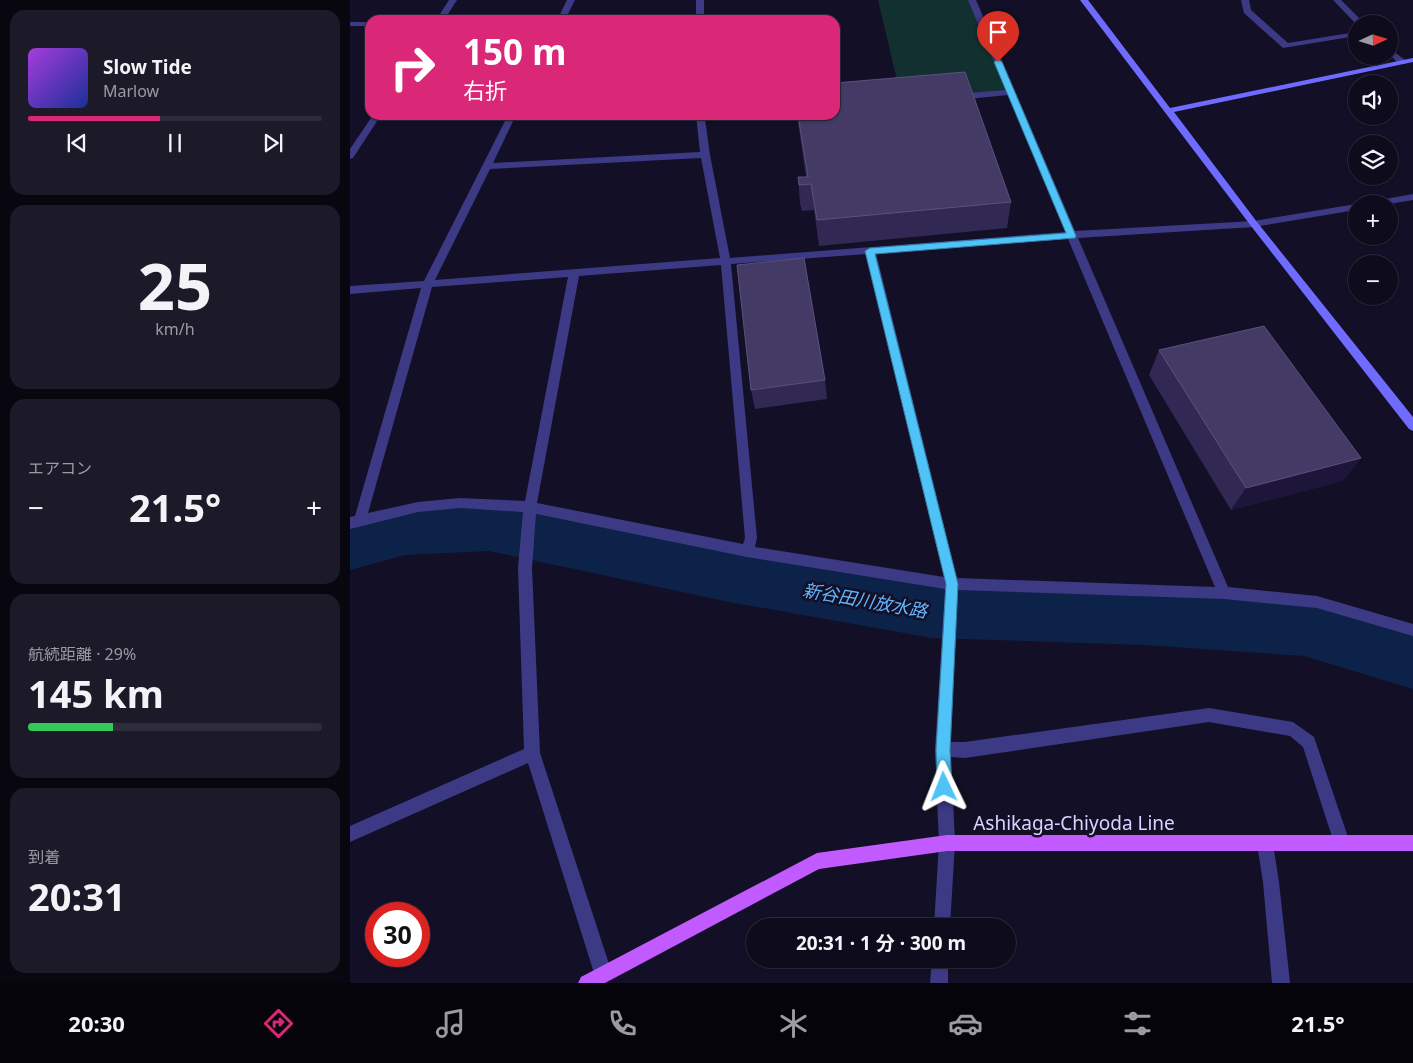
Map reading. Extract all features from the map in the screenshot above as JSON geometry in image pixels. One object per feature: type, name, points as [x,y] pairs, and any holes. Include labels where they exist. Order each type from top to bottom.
[{"type":"main road","name":"Ashikaga-Chiyoda Line","points":[[587,983],[817,861],[947,843],[1413,843]]},
{"type":"street","points":[[443,15],[453,0]]},
{"type":"street","points":[[564,15],[571,0]]},
{"type":"street","points":[[700,0],[700,15]]},
{"type":"street","points":[[972,0],[1224,593]]},
{"type":"street","points":[[1084,0],[1254,224],[1413,426]]},
{"type":"street","points":[[1245,0],[1247,10],[1286,46],[1348,35]]},
{"type":"street","points":[[1337,0],[1353,15]]},
{"type":"street","points":[[350,24],[365,24]]},
{"type":"street","points":[[1398,58],[1402,62]]},
{"type":"street","points":[[1168,111],[1413,60]]},
{"type":"street","points":[[952,97],[1011,92]]},
{"type":"street","points":[[350,156],[374,120]]},
{"type":"street","points":[[509,120],[427,285],[355,521],[418,507],[460,503],[530,508],[746,551],[952,589],[1224,593],[1317,602],[1413,630]]},
{"type":"street","points":[[701,120],[705,155],[726,262],[751,538],[746,551]]},
{"type":"street","points":[[485,166],[705,155]]},
{"type":"street","points":[[1398,200],[1413,197]]},
{"type":"street","points":[[350,290],[1254,224],[1348,208]]},
{"type":"street","points":[[870,251],[952,589],[943,750],[947,843],[942,918]]},
{"type":"street","points":[[574,274],[530,508],[525,568],[532,753],[603,974]]},
{"type":"street","points":[[943,750],[965,750],[1209,715],[1293,729],[1309,742],[1342,843]]},
{"type":"street","points":[[350,834],[532,753]]},
{"type":"street","points":[[1265,844],[1271,882],[1281,983]]},
{"type":"street","points":[[939,983],[940,968]]},
{"type":"green space","points":[[878,0],[972,0],[1011,92],[902,101]]},
{"type":"building","points":[[965,72],[1011,202],[817,220],[811,184],[799,185],[798,177],[808,177],[799,120],[840,120],[840,83]]},
{"type":"building","points":[[804,258],[825,380],[751,390],[737,265]]},
{"type":"building","points":[[1264,326],[1361,458],[1246,488],[1159,350]]},
{"type":"waterway","name":"新谷田川放水路","points":[[350,546],[405,532],[489,528],[729,577],[932,612],[1144,618],[1304,629],[1413,661]]},
{"type":"route","points":[[944,787],[943,750],[952,584],[870,251],[1072,236],[998,62]]}]
